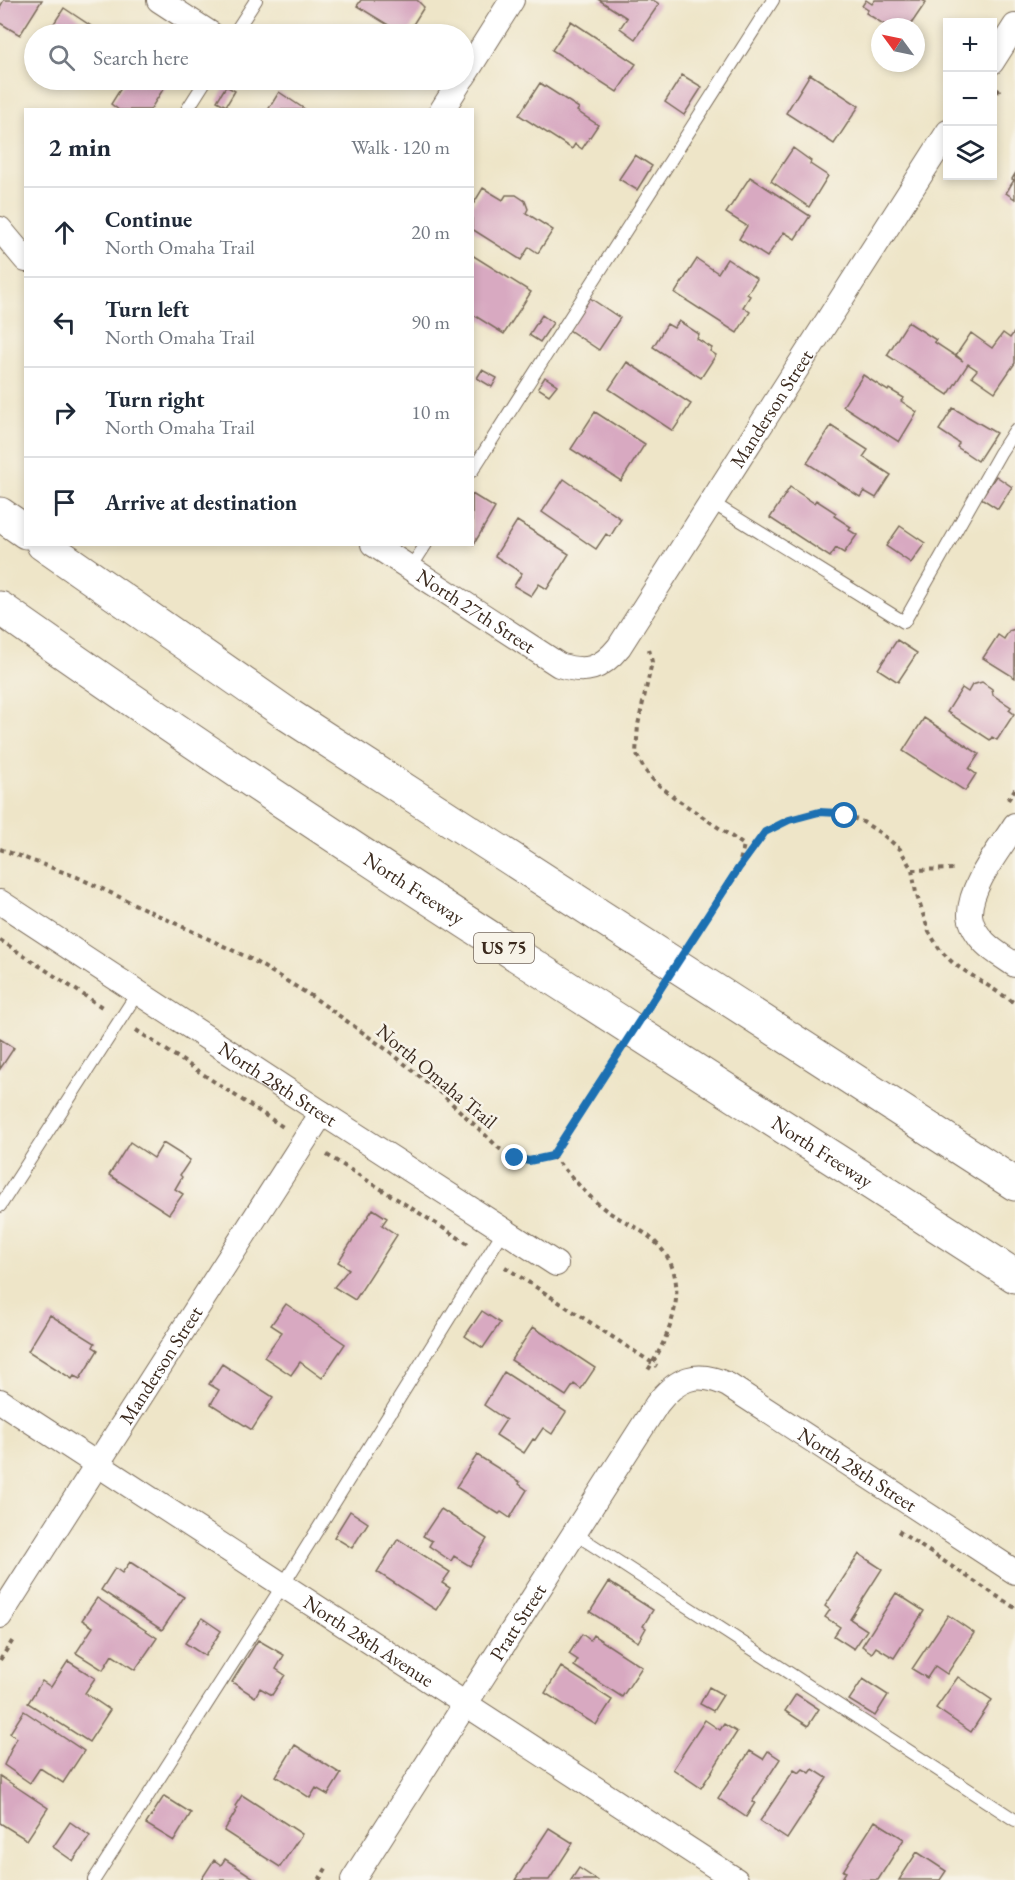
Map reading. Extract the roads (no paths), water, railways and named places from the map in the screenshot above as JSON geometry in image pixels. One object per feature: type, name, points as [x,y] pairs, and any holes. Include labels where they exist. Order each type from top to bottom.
[{"type":"highway","points":[[0,514],[24,531]]},
{"type":"highway","points":[[46,546],[296,720],[1015,1184]]},
{"type":"highway","name":"North Freeway","points":[[0,608],[160,720],[387,872],[1015,1276]]},
{"type":"street","points":[[159,0],[196,24]]},
{"type":"street","points":[[474,59],[512,0]]},
{"type":"street","points":[[997,55],[1015,26]]},
{"type":"street","points":[[443,108],[454,90]]},
{"type":"street","name":"Manderson Street","points":[[583,669],[601,665],[619,647],[943,140]]},
{"type":"street","points":[[0,229],[24,258]]},
{"type":"street","name":"North 27th Street","points":[[376,546],[551,661],[576,670],[583,669]]},
{"type":"street","points":[[1015,825],[981,879],[972,899],[970,917],[976,931],[987,945],[1015,965]]},
{"type":"street","name":"North 28th Street","points":[[0,902],[556,1264]]},
{"type":"street","name":"Manderson Street","points":[[0,1616],[322,1113]]},
{"type":"street","name":"North 28th Street","points":[[695,1377],[714,1379],[728,1385],[1015,1572]]},
{"type":"street","name":"Pratt Street","points":[[355,1879],[661,1399],[679,1382],[695,1377]]},
{"type":"street","name":"North 28th Avenue","points":[[0,1401],[736,1880]]},
{"type":"lane","points":[[240,24],[256,0]]},
{"type":"lane","points":[[474,468],[773,0]]},
{"type":"lane","points":[[188,108],[200,90]]},
{"type":"lane","points":[[711,502],[904,622],[1015,430]]},
{"type":"lane","points":[[410,569],[425,546]]},
{"type":"lane","points":[[0,1206],[138,992]]},
{"type":"lane","points":[[94,1880],[283,1585],[504,1230]]},
{"type":"lane","points":[[574,1533],[1015,1820]]}]
